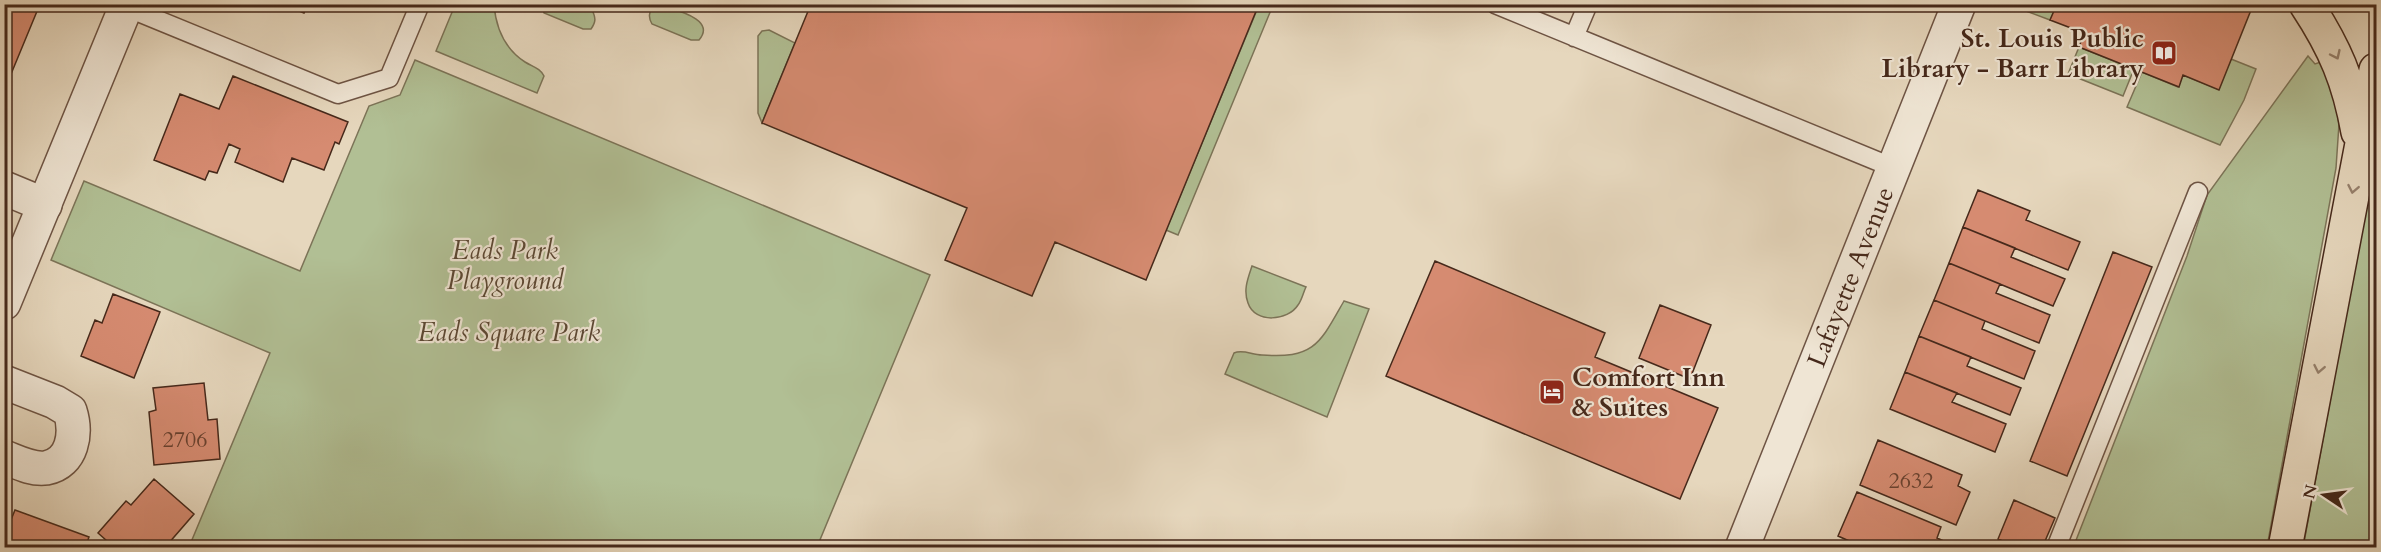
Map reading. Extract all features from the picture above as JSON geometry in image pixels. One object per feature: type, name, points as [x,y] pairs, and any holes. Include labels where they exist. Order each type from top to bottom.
[{"type":"highway","points":[[2306,4],[2338,59],[2347,83],[2361,150]]},
{"type":"highway","points":[[2285,548],[2376,70]]},
{"type":"street","name":"Lafayette Avenue","points":[[1742,548],[1959,4]]},
{"type":"street","points":[[4,303],[126,6]]},
{"type":"street","points":[[4,188],[45,205]]},
{"type":"street","points":[[4,382],[55,402],[70,411],[75,427],[71,446],[61,462],[44,469],[26,466],[4,458]]},
{"type":"lane","points":[[126,6],[338,94],[389,78],[420,4]]},
{"type":"lane","points":[[1574,37],[1588,4]]},
{"type":"lane","points":[[1505,6],[1574,37],[1894,168]]},
{"type":"lane","points":[[2056,548],[2198,192]]},
{"type":"green space","points":[[455,5],[494,5],[499,30],[507,44],[518,57],[538,69],[544,76],[537,93],[436,51]]},
{"type":"green space","points":[[541,5],[579,5],[592,10],[595,18],[594,24],[591,29],[583,29],[544,13]]},
{"type":"green space","points":[[661,5],[692,16],[699,21],[703,26],[703,33],[699,40],[691,40],[652,24],[650,13],[652,8]]},
{"type":"green space","points":[[1259,5],[1271,10],[1178,235],[1166,230]]},
{"type":"green space","points":[[2028,5],[2057,5],[2050,20],[2026,11]]},
{"type":"green space","points":[[769,30],[795,43],[762,123],[758,113],[758,36],[762,31]]},
{"type":"green space","points":[[2079,47],[2134,69],[2123,96],[2068,74]]},
{"type":"green space","points":[[2308,56],[2315,64],[2324,61],[2334,93],[2339,124],[2336,168],[2267,547],[2073,548],[2187,256],[2207,195]]},
{"type":"green space","points":[[2231,59],[2256,69],[2244,100],[2220,145],[2127,107],[2142,72],[2178,87],[2183,75],[2218,89]]},
{"type":"green space","name":"Eads Square Park","points":[[415,60],[930,275],[817,547],[189,547],[270,353],[51,260],[84,181],[300,271],[369,106],[400,95]]},
{"type":"green space","points":[[2376,190],[2376,535],[2372,547],[2303,548],[2365,211]]},
{"type":"green space","points":[[1252,266],[1306,287],[1293,310],[1280,317],[1272,318],[1264,317],[1252,310],[1246,293]]},
{"type":"green space","points":[[1344,301],[1369,309],[1327,417],[1225,374],[1234,353],[1280,356],[1305,351],[1314,345],[1329,328]]},
{"type":"building","points":[[4,4],[40,4],[4,91]]},
{"type":"building","points":[[282,4],[308,4],[304,13]]},
{"type":"building","points":[[811,4],[1259,4],[1146,280],[1055,242],[1032,296],[945,260],[967,208],[762,123]]},
{"type":"building","name":"St. Louis Public Library - Barr Library","points":[[2057,4],[2253,5],[2219,90],[2183,75],[2179,87],[2079,47],[2084,33],[2050,20]]},
{"type":"building","points":[[233,76],[348,122],[339,144],[335,142],[324,170],[292,158],[283,182],[235,162],[240,149],[229,144],[217,173],[209,171],[205,180],[154,160],[180,94],[219,109]]},
{"type":"building","points":[[1978,190],[2030,211],[2026,220],[2080,242],[2068,270],[1963,227]]},
{"type":"building","points":[[1963,227],[2015,248],[2011,257],[2065,279],[2053,306],[1949,263]]},
{"type":"building","points":[[2113,252],[2152,267],[2067,476],[2030,461]]},
{"type":"building","name":"Comfort Inn & Suites","points":[[1435,261],[1605,333],[1595,357],[1718,408],[1680,499],[1386,376]]},
{"type":"building","points":[[1949,263],[2000,284],[1996,293],[2050,315],[2039,343],[1934,300]]},
{"type":"building","points":[[113,294],[160,312],[134,378],[81,356],[95,320],[102,323]]},
{"type":"building","points":[[1934,300],[1985,321],[1982,329],[2035,351],[2024,379],[1919,336]]},
{"type":"building","points":[[1660,305],[1711,325],[1690,379],[1639,358]]},
{"type":"building","points":[[1919,336],[1971,357],[1967,366],[2021,388],[2010,415],[1905,372]]},
{"type":"building","points":[[1905,372],[1957,393],[1952,402],[2006,424],[1995,452],[1890,409]]},
{"type":"building","points":[[204,383],[208,420],[217,419],[220,459],[154,465],[149,412],[156,410],[153,388]]},
{"type":"building","points":[[1878,440],[1962,475],[1958,486],[1970,492],[1956,525],[1860,485]]},
{"type":"building","points":[[154,479],[194,514],[168,544],[173,548],[115,548],[98,533],[126,501],[131,505]]},
{"type":"building","points":[[1857,492],[1941,527],[1937,538],[1948,543],[1947,548],[1865,548],[1838,536]]},
{"type":"building","points":[[2014,500],[2055,518],[2042,548],[2019,548],[1998,539]]},
{"type":"building","points":[[15,510],[89,537],[85,548],[4,548],[4,537]]},
{"type":"place","name":"St. Louis Public Library - Barr Library","points":[[2164,53]]},
{"type":"place","name":"Comfort Inn & Suites","points":[[1552,392]]},
{"type":"park label","name":"Eads Park Playground","points":[[505,265]]}]
